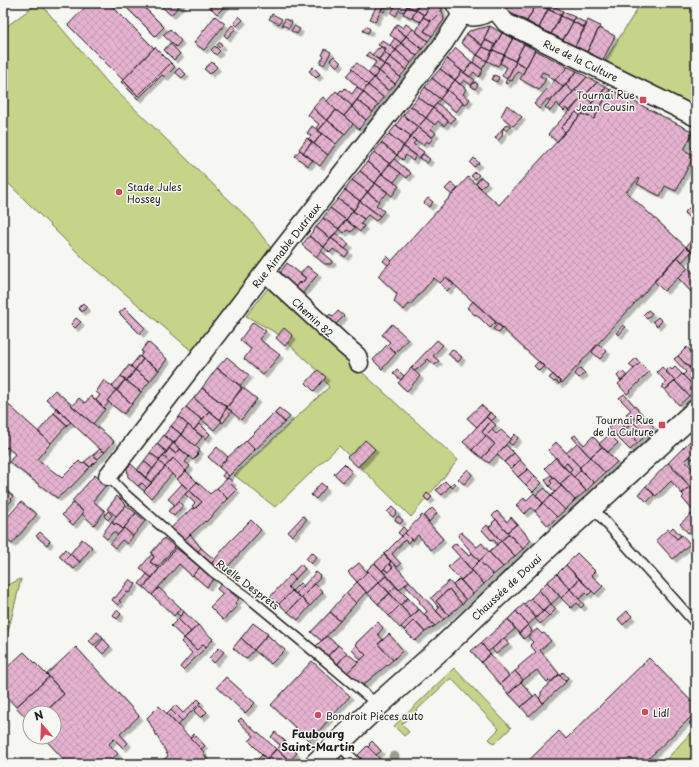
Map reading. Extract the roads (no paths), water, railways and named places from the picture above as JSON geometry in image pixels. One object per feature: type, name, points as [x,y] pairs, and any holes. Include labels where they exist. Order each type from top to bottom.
[{"type":"main road","name":"Chaussée de Douai","points":[[316,764],[696,411]]},
{"type":"street","name":"Rue de la Culture","points":[[459,8],[471,16],[479,16],[487,13],[494,5],[506,23],[696,118]]},
{"type":"street","name":"Rue Aimable Dutrieux","points":[[108,476],[441,46],[459,8]]},
{"type":"street","name":"Chemin 82","points":[[265,272],[357,356],[358,363]]},
{"type":"lane","name":"Ruelle Desprets","points":[[108,476],[125,494],[212,571],[253,601],[378,705]]},
{"type":"lane","points":[[592,507],[696,624]]},
{"type":"lane","points":[[337,743],[358,764]]},
{"type":"place","name":"Tournai Rue Jean Cousin","points":[[643,100]]},
{"type":"place","name":"Stade Jules Hossey","points":[[119,192]]},
{"type":"place","name":"Tournai Rue de la Culture","points":[[662,425]]},
{"type":"place","name":"Lidl","points":[[645,712]]},
{"type":"place","name":"Bondroit Pièces auto","points":[[318,715]]},
{"type":"district","name":"Faubourg Saint-Martin","points":[[318,739]]}]
